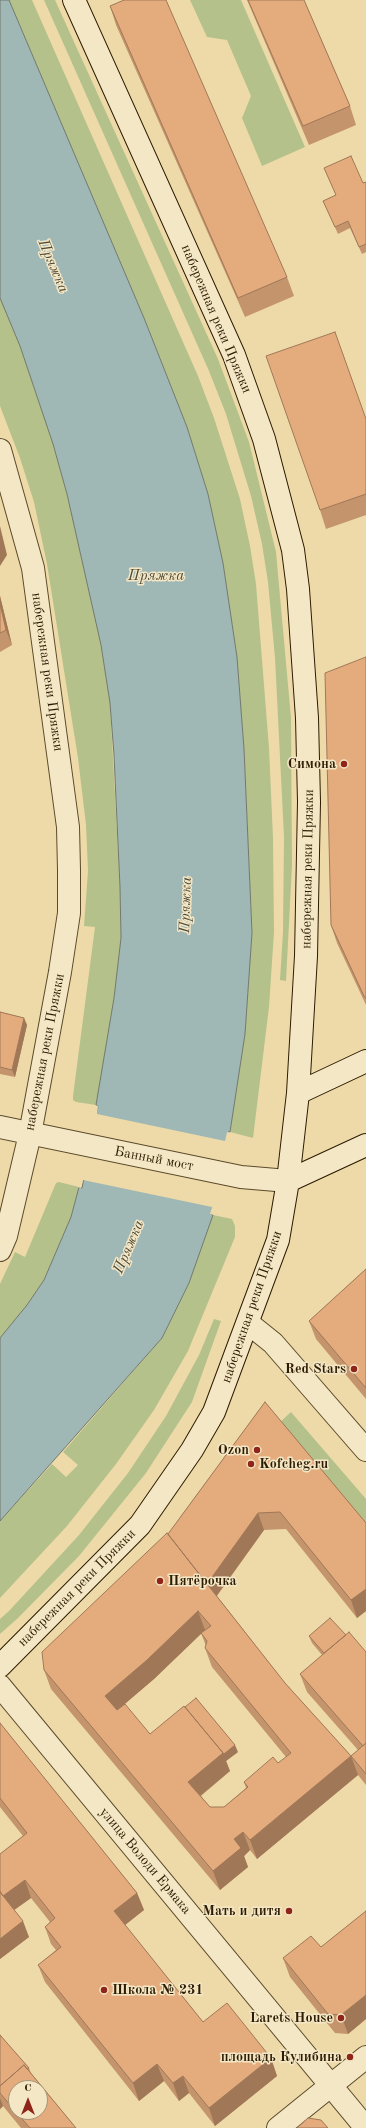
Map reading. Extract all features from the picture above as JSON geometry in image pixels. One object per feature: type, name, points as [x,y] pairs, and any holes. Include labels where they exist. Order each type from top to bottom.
[{"type":"street","name":"набережная реки Пряжки","points":[[0,1666],[140,1525],[192,1450],[214,1412],[278,1240],[288,1181],[298,1093],[306,956],[310,802],[307,718],[298,589],[293,550],[264,440],[234,355],[74,0]]},
{"type":"street","name":"набережная реки Пряжки","points":[[0,450],[33,568],[68,827],[69,913],[60,972],[30,1134],[6,1236],[0,1250]]},
{"type":"street","points":[[298,1093],[366,1061]]},
{"type":"street","name":"Банный мост","points":[[0,1127],[241,1177],[288,1181]]},
{"type":"street","points":[[288,1181],[366,1145]]},
{"type":"street","points":[[248,1323],[273,1343],[366,1450]]},
{"type":"street","name":"улица Володи Ермака","points":[[0,1686],[366,2128]]},
{"type":"street","points":[[278,2128],[366,2057]]},
{"type":"green space","points":[[9,0],[32,0],[198,376],[214,418],[240,499],[256,584],[269,748],[273,838],[274,932],[269,1007],[253,1138],[230,1132],[245,1034],[252,933],[244,749],[237,657],[223,563],[208,494],[187,427],[144,318]]},
{"type":"green space","points":[[44,0],[55,0],[218,359],[249,442],[276,552],[291,718],[292,865],[286,981],[280,980],[283,932],[284,837],[275,658],[268,582],[262,544],[251,496],[226,414],[209,371]]},
{"type":"green space","points":[[190,0],[241,0],[305,147],[262,166],[242,118],[251,96],[227,40],[207,37]]},
{"type":"green space","points":[[0,298],[20,346],[53,444],[67,494],[101,645],[110,703],[120,887],[121,938],[114,998],[96,1105],[76,1102],[73,1100],[95,927],[84,926],[88,871],[86,825],[78,758],[47,564],[34,502],[20,458],[0,406]]},
{"type":"green space","points":[[59,1182],[79,1187],[71,1217],[44,1280],[27,1305],[0,1338],[0,1284],[15,1252],[25,1257],[56,1183]]},
{"type":"green space","points":[[213,1215],[232,1219],[235,1226],[235,1237],[188,1351],[154,1410],[116,1464],[67,1526],[0,1598],[0,1521],[52,1464],[66,1477],[78,1465],[63,1452],[162,1338],[189,1283]]},
{"type":"green space","points":[[214,1319],[221,1321],[192,1402],[146,1473],[79,1556],[18,1618],[0,1634],[0,1619],[79,1535],[128,1473],[166,1416],[199,1355]]},
{"type":"green space","points":[[291,1412],[366,1499],[366,1529],[278,1424]]},
{"type":"water","name":"Пряжка","points":[[0,0],[9,0],[144,318],[187,427],[208,494],[223,563],[237,657],[244,749],[252,933],[245,1034],[230,1132],[228,1132],[211,1214],[213,1215],[189,1283],[162,1338],[0,1521],[0,1338],[27,1305],[44,1280],[71,1217],[79,1187],[82,1188],[98,1106],[96,1105],[114,998],[121,938],[114,755],[110,703],[101,645],[67,494],[53,444],[20,346],[0,298]]},
{"type":"pier","points":[[94,1105],[98,1106],[97,1114],[225,1141],[227,1132],[232,1133],[229,1134],[214,1207],[213,1213],[215,1215],[210,1214],[212,1207],[83,1180],[81,1188],[77,1187],[80,1185],[96,1107]]},
{"type":"building","points":[[124,0],[166,0],[287,277],[238,298],[110,6]]},
{"type":"building","points":[[248,0],[304,0],[350,106],[303,126]]},
{"type":"building","points":[[351,156],[363,183],[366,182],[366,244],[359,247],[348,221],[335,227],[323,201],[336,195],[324,168]]},
{"type":"building","points":[[335,332],[366,419],[366,494],[320,510],[266,356]]},
{"type":"building","points":[[0,604],[6,630],[0,633]]},
{"type":"building","points":[[366,657],[366,998],[331,925],[325,673]]},
{"type":"building","points":[[0,1012],[24,1018],[12,1070],[0,1067]]},
{"type":"building","name":"Red Stars","points":[[366,1269],[366,1388],[309,1321]]},
{"type":"building","points":[[265,1402],[366,1523],[366,1589],[351,1600],[280,1512],[258,1513],[207,1584],[168,1534]]},
{"type":"building","points":[[167,1533],[285,1683],[351,1756],[250,1840],[243,1832],[234,1839],[241,1848],[213,1871],[44,1670],[42,1652]],"holes":[[[198,1611],[211,1626],[201,1633],[207,1641],[205,1648],[291,1753],[278,1763],[273,1757],[244,1782],[248,1787],[224,1807],[210,1807],[188,1782],[223,1753],[184,1706],[150,1734],[125,1704],[117,1710],[105,1696],[147,1660]]]},
{"type":"building","points":[[330,1618],[346,1635],[324,1653],[309,1636]]},
{"type":"building","points":[[349,1632],[366,1652],[366,1743],[363,1746],[300,1674]]},
{"type":"building","points":[[196,1698],[235,1745],[224,1754],[185,1707]]},
{"type":"building","points":[[0,1723],[137,1893],[114,1911],[203,2022],[227,2003],[271,2058],[209,2108],[183,2076],[173,2083],[157,2064],[133,2083],[38,1965],[61,1947],[45,1927],[55,1918],[25,1880],[3,1896],[0,1891],[0,1854],[27,1833],[0,1798]]},
{"type":"building","points":[[366,1743],[366,1774],[351,1756]]},
{"type":"building","points":[[0,1892],[23,1921],[0,1939]]},
{"type":"building","points":[[366,1911],[366,1995],[341,2015],[328,2014],[283,1958],[311,1936],[321,1947]]},
{"type":"building","points":[[0,2035],[29,2068],[27,2069],[24,2065],[0,2086]]},
{"type":"building","points":[[24,2065],[36,2080],[8,2080],[8,2102],[0,2093],[0,2086]]},
{"type":"building","points":[[48,2094],[76,2128],[30,2128],[23,2120],[48,2120]]},
{"type":"building","points":[[308,2118],[321,2120],[328,2128],[297,2128]]},
{"type":"place","name":"Симона","points":[[344,764]]},
{"type":"place","name":"Red Stars","points":[[354,1369]]},
{"type":"place","name":"Ozon","points":[[257,1450]]},
{"type":"place","name":"Kofcheg.ru","points":[[251,1464]]},
{"type":"place","name":"Пятёрочка","points":[[160,1581]]},
{"type":"place","name":"Мать и дитя","points":[[289,1911]]},
{"type":"place","name":"Школа № 231","points":[[104,1990]]},
{"type":"place","name":"Larets House","points":[[341,2018]]},
{"type":"place","name":"площадь Кулибина","points":[[350,2057]]}]
